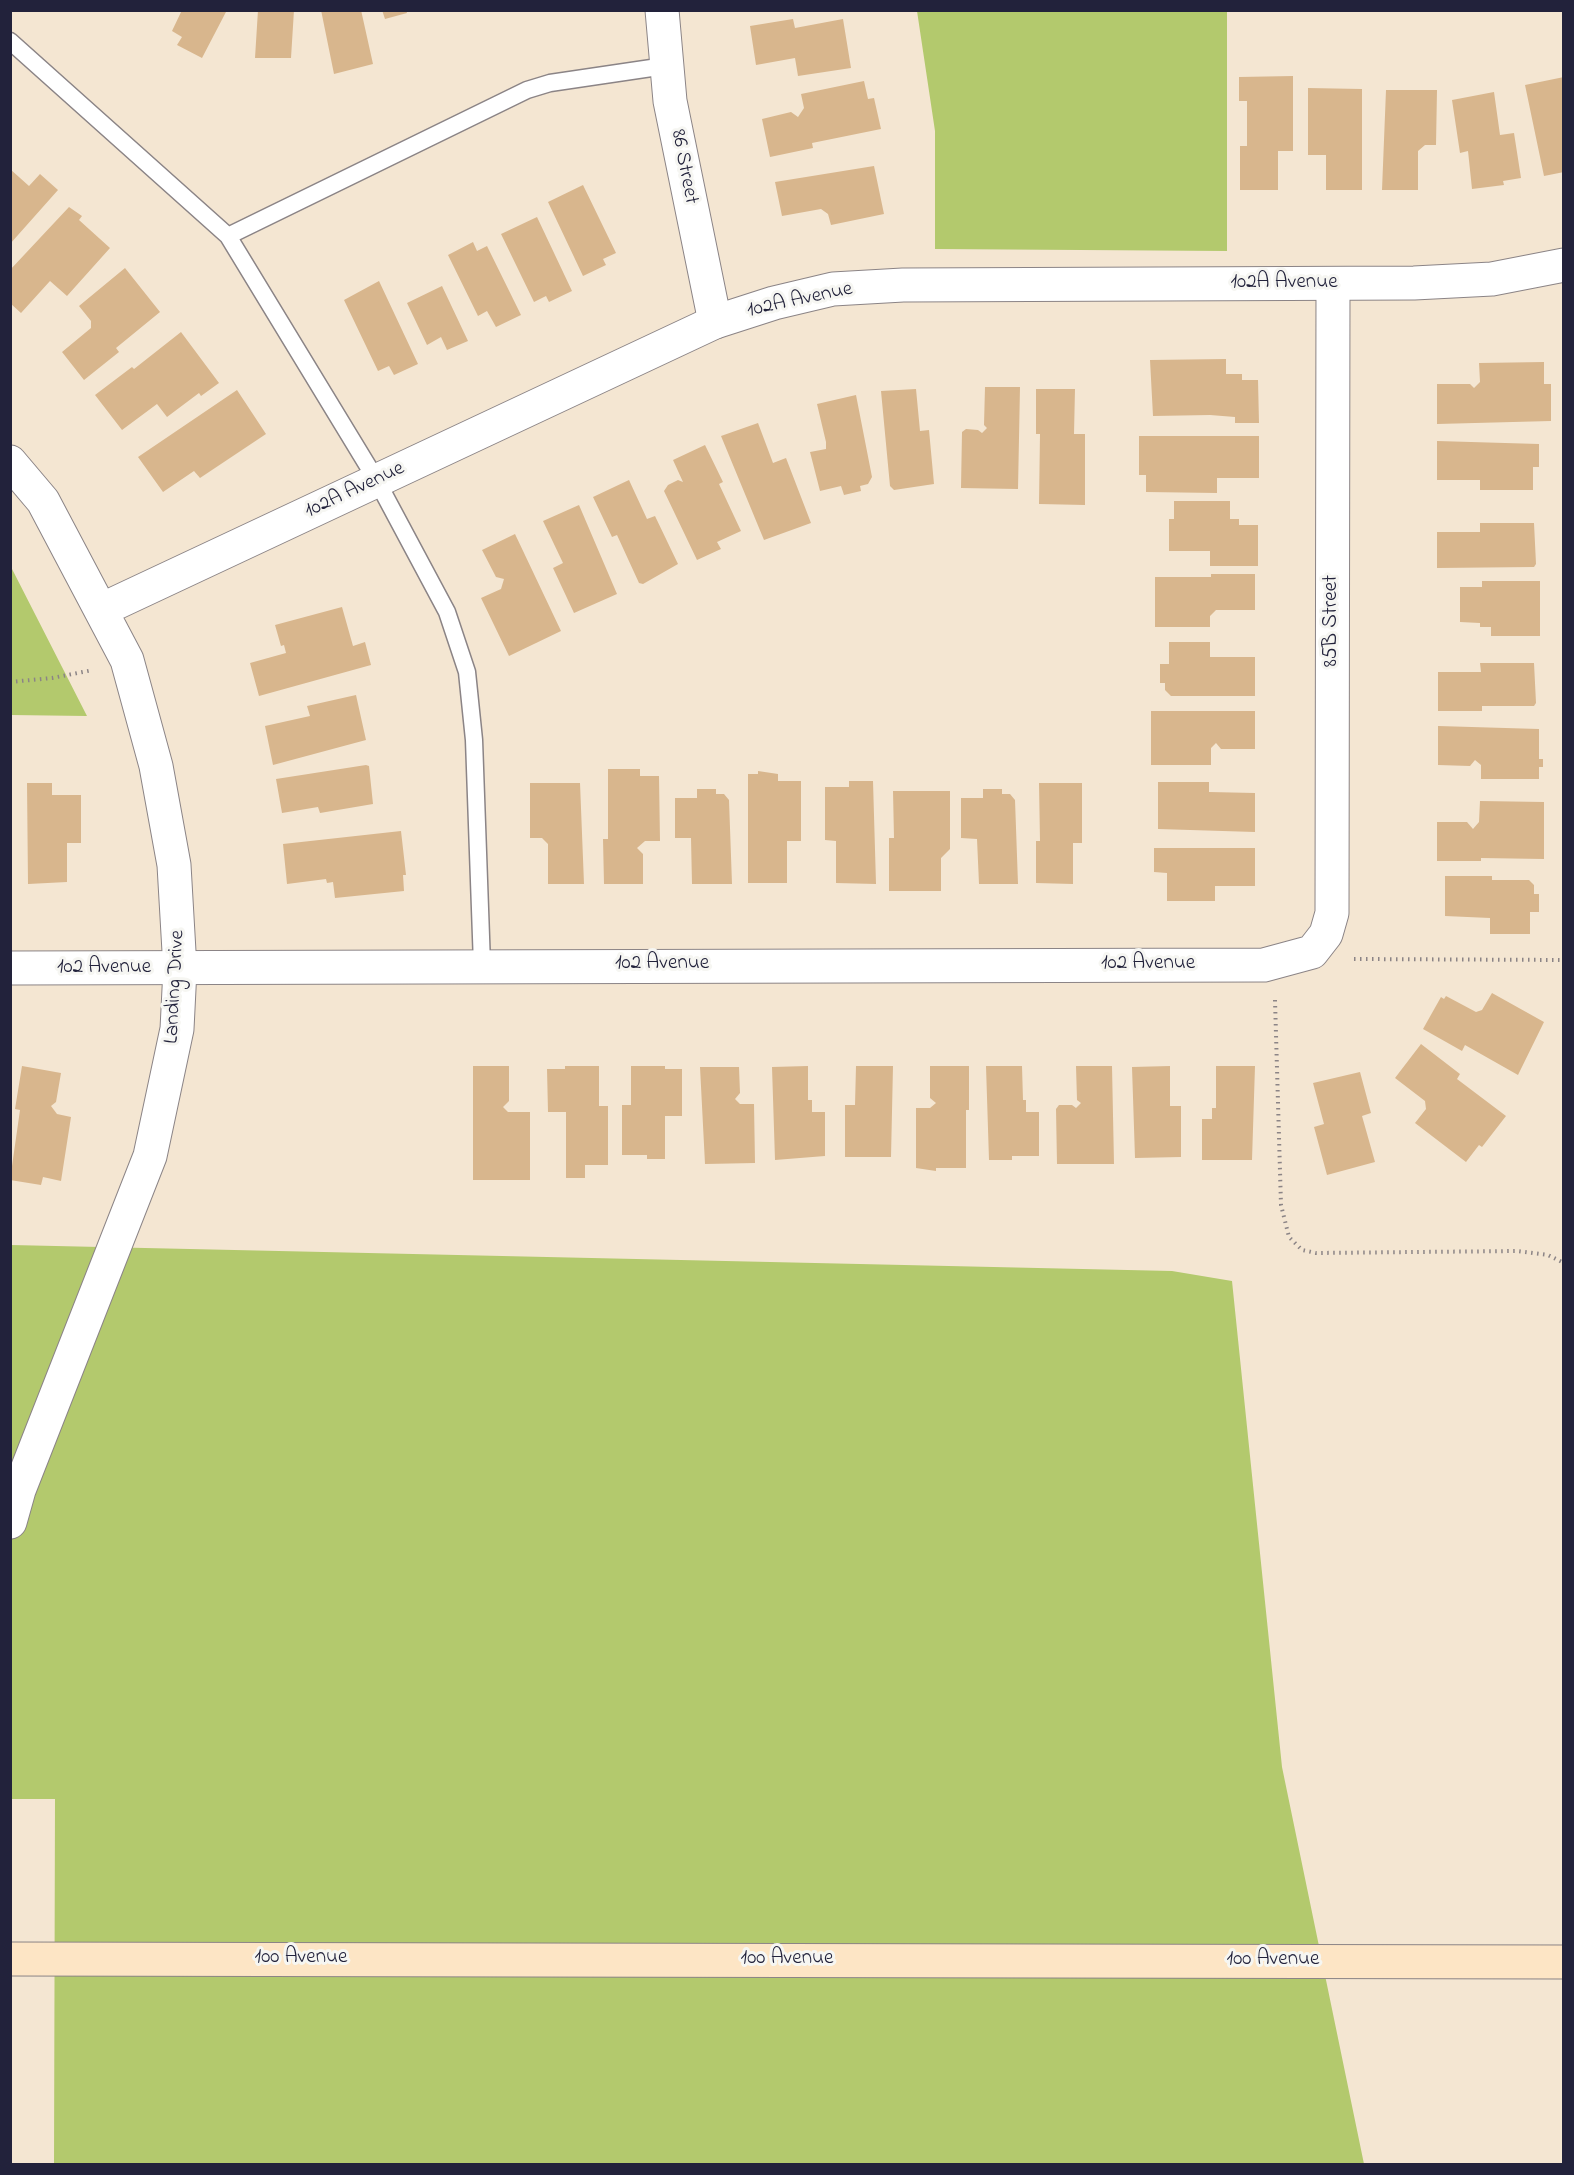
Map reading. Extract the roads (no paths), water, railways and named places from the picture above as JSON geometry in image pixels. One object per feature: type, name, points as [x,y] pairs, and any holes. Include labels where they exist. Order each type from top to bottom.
[{"type":"main road","name":"100 Avenue","points":[[10,1959],[1563,1962]]},
{"type":"street","name":"86 Street","points":[[662,10],[665,66],[715,322]]},
{"type":"street","name":"102A Avenue","points":[[101,610],[715,322],[774,303],[833,289],[903,285],[1333,285],[1492,279],[1563,265]]},
{"type":"street","name":"85B Street","points":[[1312,952],[1326,934],[1332,913],[1333,285]]},
{"type":"street","name":"Landing Drive","points":[[10,462],[43,501],[127,660],[156,766],[174,865],[180,969],[177,1029],[150,1156],[19,1490],[10,1522]]},
{"type":"street","name":"102 Avenue","points":[[10,968],[1274,963],[1312,952]]},
{"type":"lane","points":[[10,40],[228,236],[376,481],[447,612],[467,672],[474,740],[482,965]]},
{"type":"lane","points":[[228,236],[527,90],[550,82],[665,66]]}]
